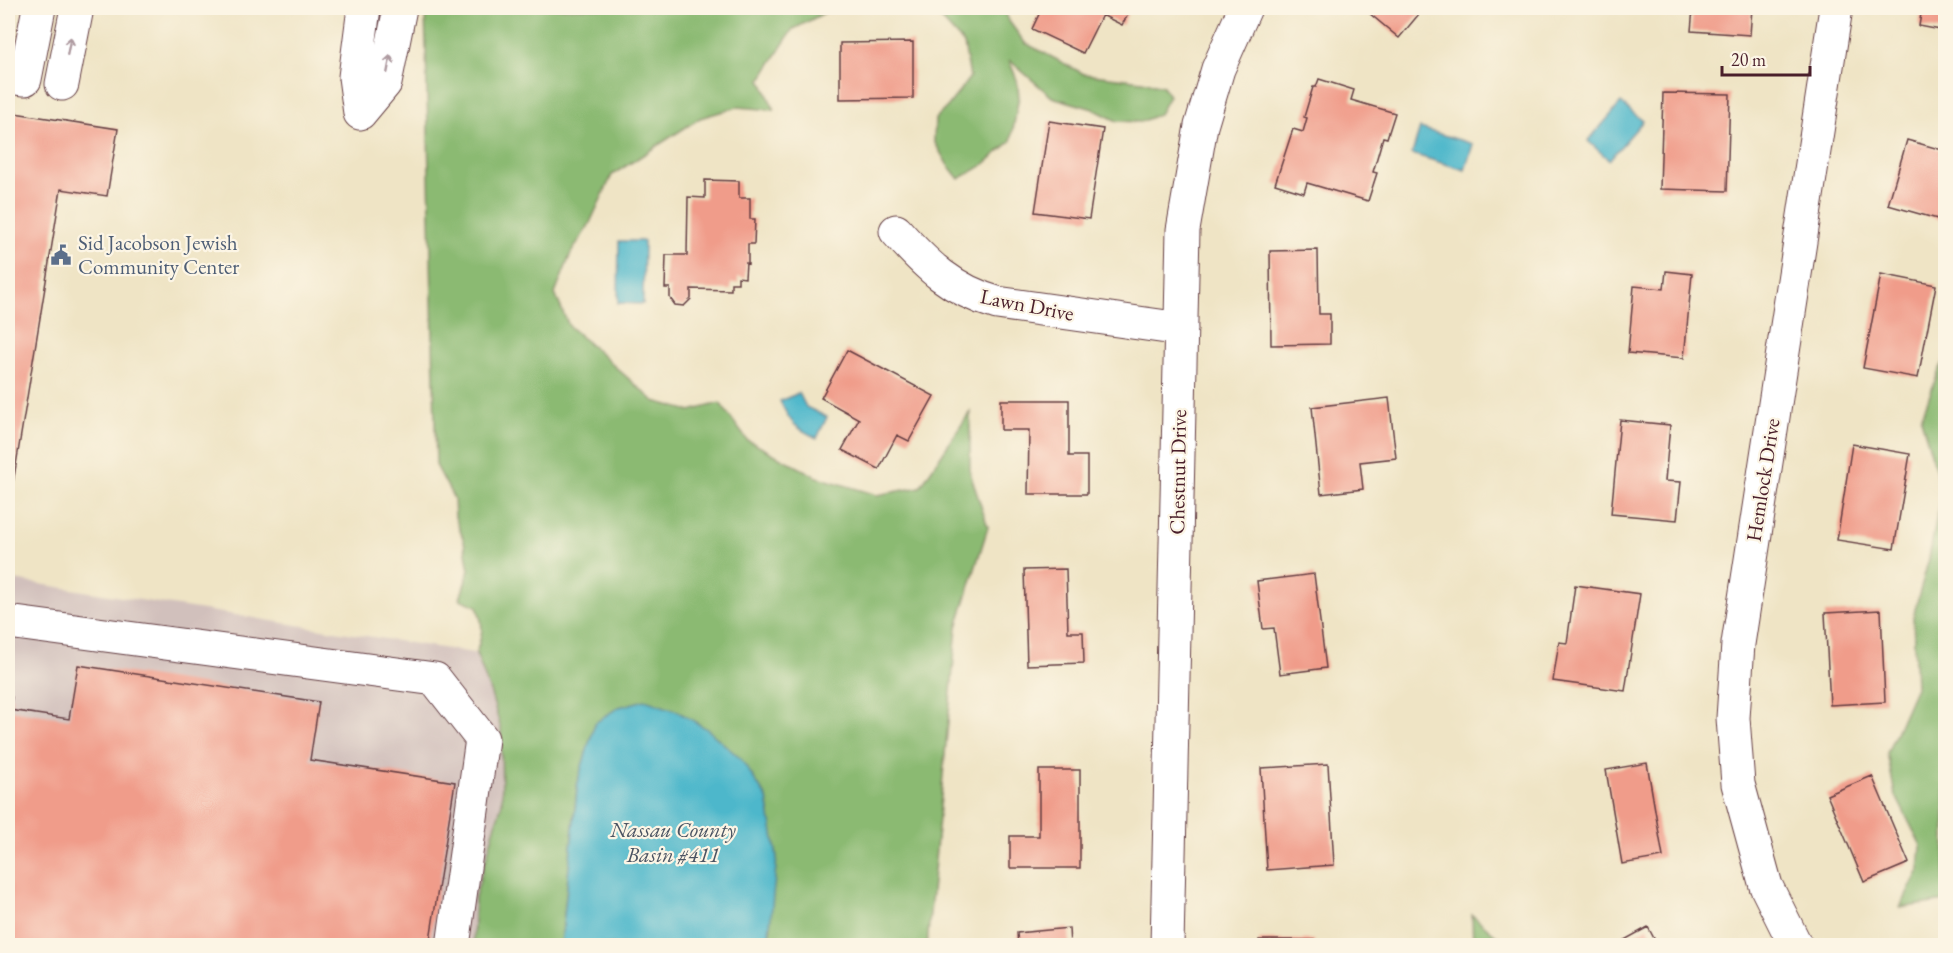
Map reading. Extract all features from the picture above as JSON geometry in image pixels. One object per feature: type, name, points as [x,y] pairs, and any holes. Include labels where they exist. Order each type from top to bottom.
[{"type":"street","points":[[8,77],[25,79],[39,8]]},
{"type":"street","points":[[62,84],[77,8]]},
{"type":"street","points":[[364,8],[355,77],[360,113],[385,83],[400,8]]},
{"type":"street","name":"Chestnut Drive","points":[[1167,945],[1184,230],[1201,126],[1218,69],[1245,8]]},
{"type":"street","name":"Hemlock Drive","points":[[1796,945],[1766,886],[1744,807],[1738,784],[1733,718],[1738,644],[1836,8]]},
{"type":"street","name":"Lawn Drive","points":[[896,231],[921,259],[952,283],[974,296],[997,303],[1181,329]]},
{"type":"street","points":[[8,622],[435,679],[482,739],[453,945]]},
{"type":"shaded area","points":[[8,579],[524,661],[494,945],[8,945]]},
{"type":"green space","points":[[425,8],[833,8],[792,30],[761,79],[774,110],[737,107],[700,118],[612,175],[589,225],[571,253],[555,294],[569,326],[654,401],[690,411],[720,403],[747,440],[817,477],[877,495],[920,487],[970,412],[970,473],[988,527],[957,627],[927,945],[768,945],[771,924],[578,780],[561,945],[473,945],[475,897],[502,803],[501,729],[476,653],[482,630],[477,606],[460,599],[469,570],[464,541],[455,517],[454,499],[436,465]]},
{"type":"green space","points":[[931,8],[1005,8],[1008,20],[1025,43],[1084,74],[1163,86],[1169,96],[1159,114],[1141,122],[1117,121],[1093,109],[1052,97],[1009,60],[1017,80],[1019,96],[1011,141],[982,166],[959,179],[934,141],[935,119],[970,77],[964,44]]},
{"type":"green space","points":[[1945,360],[1945,901],[1900,908],[1919,870],[1921,846],[1895,794],[1887,753],[1916,687],[1913,617],[1929,558],[1940,499],[1936,470],[1921,419]]},
{"type":"green space","points":[[1472,915],[1508,945],[1473,945]]},
{"type":"water","points":[[1621,103],[1643,121],[1609,160],[1588,141]]},
{"type":"water","points":[[1420,128],[1473,144],[1465,170],[1412,154]]},
{"type":"water","points":[[619,241],[644,241],[643,304],[618,303]]},
{"type":"water","points":[[799,393],[806,407],[827,417],[817,438],[794,424],[780,401]]},
{"type":"water","name":"Nassau County Basin #411","points":[[645,700],[677,711],[707,729],[741,759],[767,798],[777,857],[768,945],[561,945],[578,780],[595,723],[619,707]]},
{"type":"building","points":[[1042,8],[1131,8],[1122,25],[1102,15],[1083,53],[1032,29]]},
{"type":"building","points":[[1363,8],[1424,8],[1399,38]]},
{"type":"building","points":[[1693,8],[1752,8],[1750,35],[1691,31]]},
{"type":"building","points":[[1922,8],[1946,8],[1946,31],[1919,26]]},
{"type":"building","points":[[913,42],[913,98],[840,99],[840,43]]},
{"type":"building","points":[[1319,79],[1354,90],[1351,100],[1395,113],[1387,138],[1383,137],[1373,172],[1377,173],[1368,201],[1307,183],[1304,193],[1275,184],[1293,129],[1303,132],[1307,118],[1304,117],[1313,87],[1316,87]]},
{"type":"building","points":[[1663,93],[1730,94],[1727,191],[1660,189]]},
{"type":"building","points":[[8,112],[118,129],[107,196],[61,189],[9,508]]},
{"type":"building","points":[[1049,121],[1103,129],[1089,219],[1035,212]]},
{"type":"building","points":[[1907,140],[1946,151],[1946,204],[1941,220],[1888,205]]},
{"type":"building","points":[[705,180],[739,181],[739,198],[750,198],[750,219],[755,219],[754,244],[748,244],[745,278],[738,277],[738,283],[731,283],[731,290],[691,289],[691,299],[684,306],[675,305],[670,298],[670,288],[665,288],[666,255],[687,255],[688,197],[705,198]]},
{"type":"building","points":[[1318,250],[1319,314],[1330,314],[1330,344],[1271,345],[1270,251]]},
{"type":"building","points":[[1666,271],[1692,274],[1684,358],[1628,353],[1634,286],[1664,289]]},
{"type":"building","points":[[1881,274],[1936,285],[1918,378],[1863,368]]},
{"type":"building","points":[[847,350],[934,396],[909,441],[897,435],[879,469],[842,450],[859,419],[821,398]]},
{"type":"building","points":[[1389,398],[1396,458],[1360,462],[1363,489],[1321,494],[1312,407]]},
{"type":"building","points":[[1001,400],[1069,400],[1069,456],[1087,456],[1087,494],[1028,494],[1029,430],[1001,430]]},
{"type":"building","points":[[1620,420],[1670,425],[1665,481],[1681,482],[1677,520],[1611,514]]},
{"type":"building","points":[[1852,444],[1910,454],[1894,549],[1837,540]]},
{"type":"building","points":[[1066,569],[1068,632],[1083,632],[1084,663],[1027,665],[1024,570]]},
{"type":"building","points":[[1314,574],[1326,668],[1280,674],[1274,628],[1263,629],[1257,581]]},
{"type":"building","points":[[1575,585],[1640,594],[1625,691],[1553,681],[1559,642],[1567,643]]},
{"type":"building","points":[[1881,610],[1885,702],[1830,705],[1825,613]]},
{"type":"building","points":[[78,665],[319,702],[310,760],[455,782],[429,946],[8,946],[8,696],[12,697],[10,710],[69,719]]},
{"type":"building","points":[[1647,763],[1663,857],[1622,864],[1606,770]]},
{"type":"building","points":[[1328,764],[1334,865],[1267,870],[1261,768]]},
{"type":"building","points":[[1039,770],[1080,770],[1080,868],[1010,868],[1010,836],[1039,836]]},
{"type":"building","points":[[1872,776],[1909,863],[1864,882],[1827,795]]},
{"type":"building","points":[[1648,927],[1658,946],[1618,946],[1617,944]]},
{"type":"building","points":[[1069,928],[1070,946],[1018,946],[1017,933]]},
{"type":"building","points":[[1259,940],[1314,940],[1314,946],[1260,946]]},
{"type":"place","name":"Sid Jacobson Jewish Community Center","points":[[61,255]]}]
